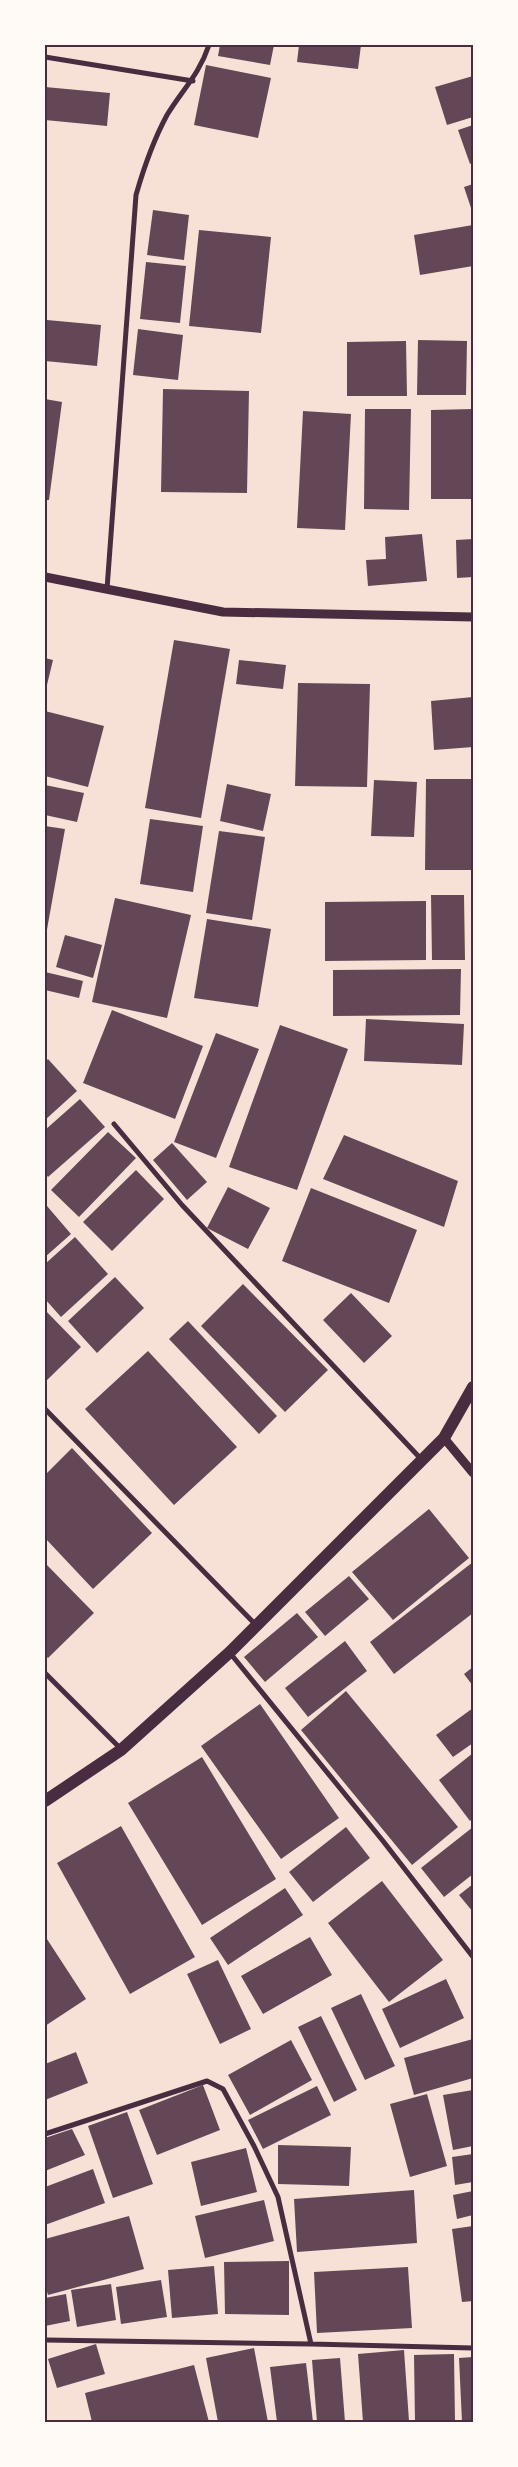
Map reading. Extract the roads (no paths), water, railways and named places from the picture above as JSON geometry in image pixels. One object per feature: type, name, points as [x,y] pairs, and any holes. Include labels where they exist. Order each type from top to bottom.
[{"type":"main road","points":[[45,1801],[121,1750],[257,1626],[444,1438],[473,1387]]},
{"type":"street","points":[[106,590],[136,195],[150,148],[168,114],[193,81],[209,45]]},
{"type":"street","points":[[45,57],[193,81]]},
{"type":"street","points":[[45,577],[224,612],[473,617]]},
{"type":"street","points":[[114,1124],[182,1205],[422,1460]]},
{"type":"street","points":[[45,1409],[257,1626]]},
{"type":"street","points":[[444,1438],[473,1473]]},
{"type":"street","points":[[230,1652],[383,1841],[473,1957]]},
{"type":"street","points":[[45,1673],[121,1750]]},
{"type":"street","points":[[45,2134],[207,2081],[216,2084],[222,2089],[254,2146],[278,2197],[311,2344]]},
{"type":"street","points":[[45,2340],[473,2348]]}]
